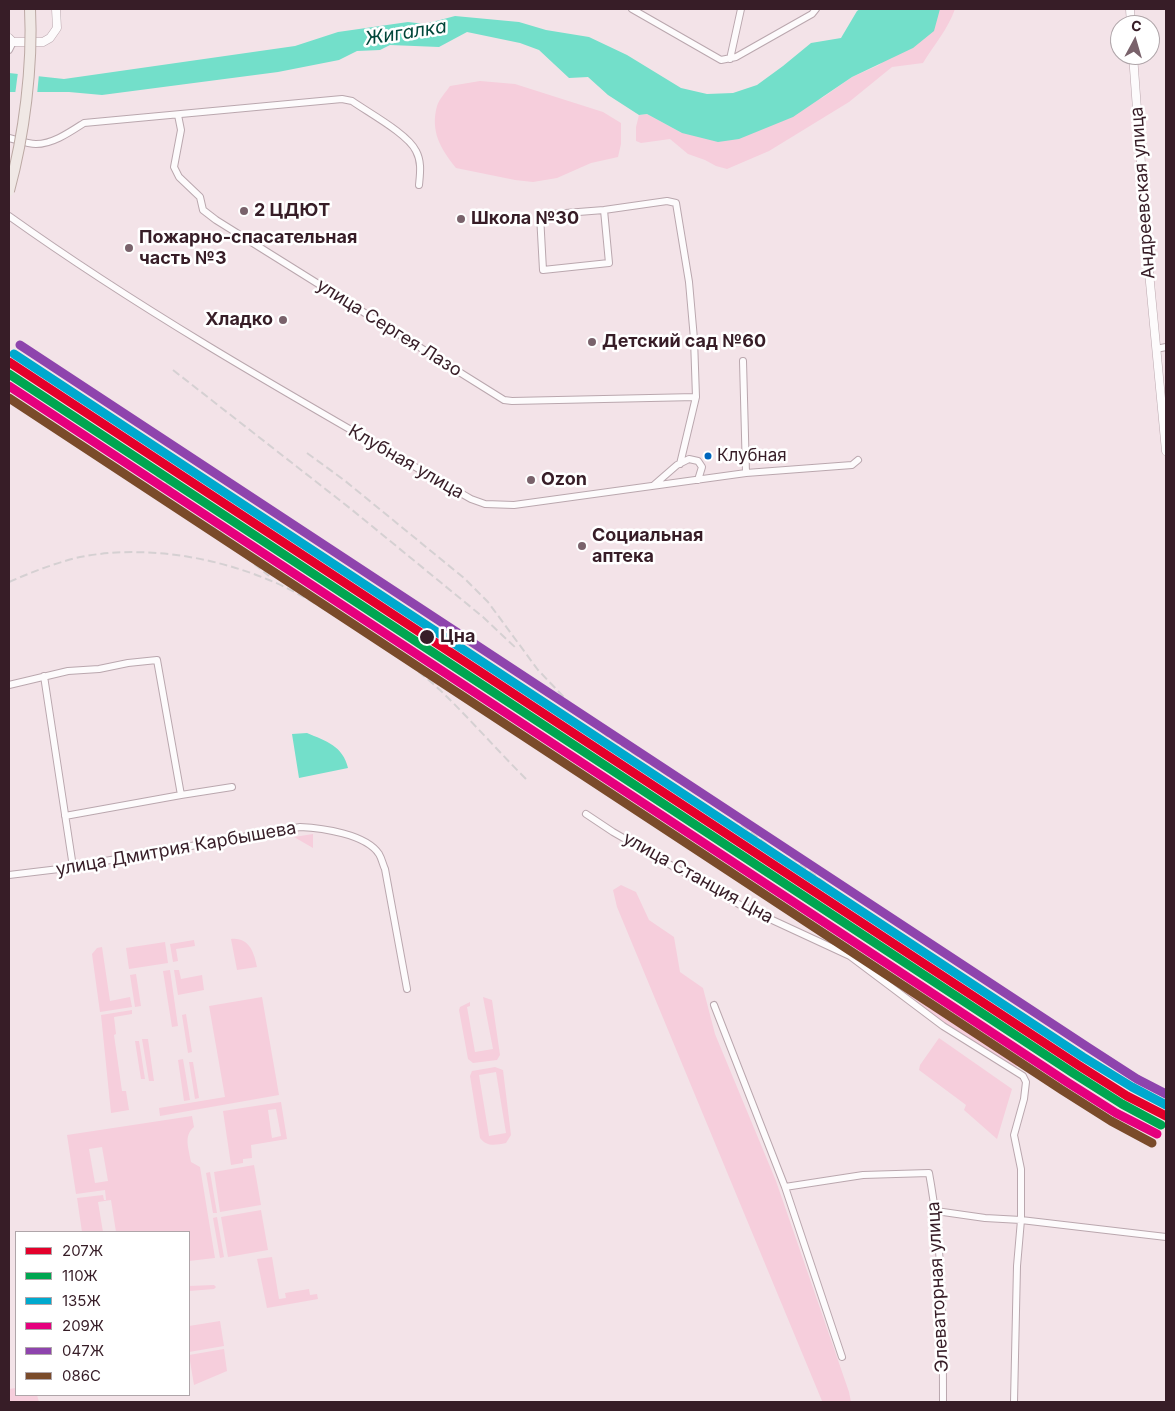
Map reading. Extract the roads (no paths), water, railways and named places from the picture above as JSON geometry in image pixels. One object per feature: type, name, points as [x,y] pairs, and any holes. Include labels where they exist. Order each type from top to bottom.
[{"type":"main road","points":[[9,192],[26,98],[30,55],[30,9]]},
{"type":"street","points":[[9,50],[11,40],[43,42],[50,38],[56,28],[56,9]]},
{"type":"street","points":[[632,9],[721,60],[730,59],[812,14],[816,9]]},
{"type":"street","points":[[730,59],[741,9]]},
{"type":"street","name":"Андреевская улица","points":[[1134,65],[1145,224],[1166,451]]},
{"type":"street","points":[[9,138],[36,144],[48,142],[62,136],[84,123],[342,99],[352,101],[410,141],[417,152],[420,167],[419,185]]},
{"type":"street","name":"улица Сергея Лазо","points":[[178,115],[181,130],[174,167],[179,178],[200,197],[203,210],[216,220],[504,400],[696,397]]},
{"type":"street","points":[[604,210],[609,263],[543,270],[540,215],[604,210],[668,201],[676,203],[689,282],[694,339],[696,397],[680,464]]},
{"type":"street","name":"Клубная улица","points":[[9,216],[138,303],[471,500],[485,504],[514,505],[746,473],[852,465],[858,460]]},
{"type":"street","points":[[1156,349],[1166,347]]},
{"type":"street","points":[[743,361],[746,473]]},
{"type":"street","points":[[653,486],[689,459],[698,461],[702,467],[698,480]]},
{"type":"street","points":[[9,684],[68,671],[99,669],[157,660],[181,795]]},
{"type":"street","points":[[44,676],[73,867]]},
{"type":"street","points":[[66,816],[232,787]]},
{"type":"street","name":"улица Станция Цна","points":[[586,814],[613,832],[742,906],[850,956],[944,1026],[1023,1076],[1026,1088],[1014,1135],[1021,1168],[1021,1220],[1017,1266],[1014,1402]]},
{"type":"street","name":"улица Дмитрия Карбышева","points":[[9,875],[73,867],[300,827],[322,828],[350,836],[369,845],[379,854],[385,869],[406,989]]},
{"type":"street","points":[[714,1005],[785,1187],[842,1358]]},
{"type":"street","name":"Элеваторная улица","points":[[785,1187],[863,1175],[929,1173],[936,1211],[942,1301],[943,1402]]},
{"type":"street","points":[[936,1211],[1166,1237]]},
{"type":"water","name":"Жигалка","points":[[860,9],[940,9],[934,31],[913,48],[852,77],[793,117],[739,139],[718,142],[682,133],[647,114],[639,115],[608,95],[588,77],[569,78],[539,50],[520,43],[467,32],[439,47],[390,45],[380,50],[357,51],[339,60],[278,72],[102,95],[69,92],[9,92],[9,73],[64,79],[295,46],[338,32],[408,22],[425,24],[455,16],[519,22],[546,30],[589,37],[627,55],[681,88],[707,94],[733,93],[757,85],[811,43],[841,38]]},
{"type":"water","points":[[307,733],[338,749],[348,768],[299,778],[292,734]]},
{"type":"railway","points":[[173,370],[351,509],[483,617],[517,649]]},
{"type":"railway","points":[[307,453],[344,480],[464,578],[488,602],[538,670],[579,713],[607,736],[729,815],[784,858]]},
{"type":"railway","points":[[138,460],[199,511],[248,559],[269,576]]},
{"type":"railway","points":[[9,582],[44,568],[80,557],[128,552],[176,555],[200,559],[269,580],[291,590],[323,609],[388,650],[420,673],[440,690],[527,780]]},
{"type":"railway","points":[[781,849],[846,899],[970,984]]},
{"type":"railway","points":[[772,857],[823,890]]},
{"type":"railway","points":[[964,981],[1013,1012]]},
{"type":"place","name":"2 ЦДЮТ","points":[[244,211]]},
{"type":"place","name":"Школа №30","points":[[461,219]]},
{"type":"place","name":"Пожарно-спасательная часть №3","points":[[129,248]]},
{"type":"place","name":"Хладко","points":[[283,320]]},
{"type":"place","name":"Детский сад №60","points":[[592,342]]},
{"type":"place","name":"Клубная","points":[[708,456]]},
{"type":"place","name":"Ozon","points":[[531,480]]},
{"type":"place","name":"Социальная аптека","points":[[582,546]]},
{"type":"place","name":"Цна","points":[[427,637]]}]
